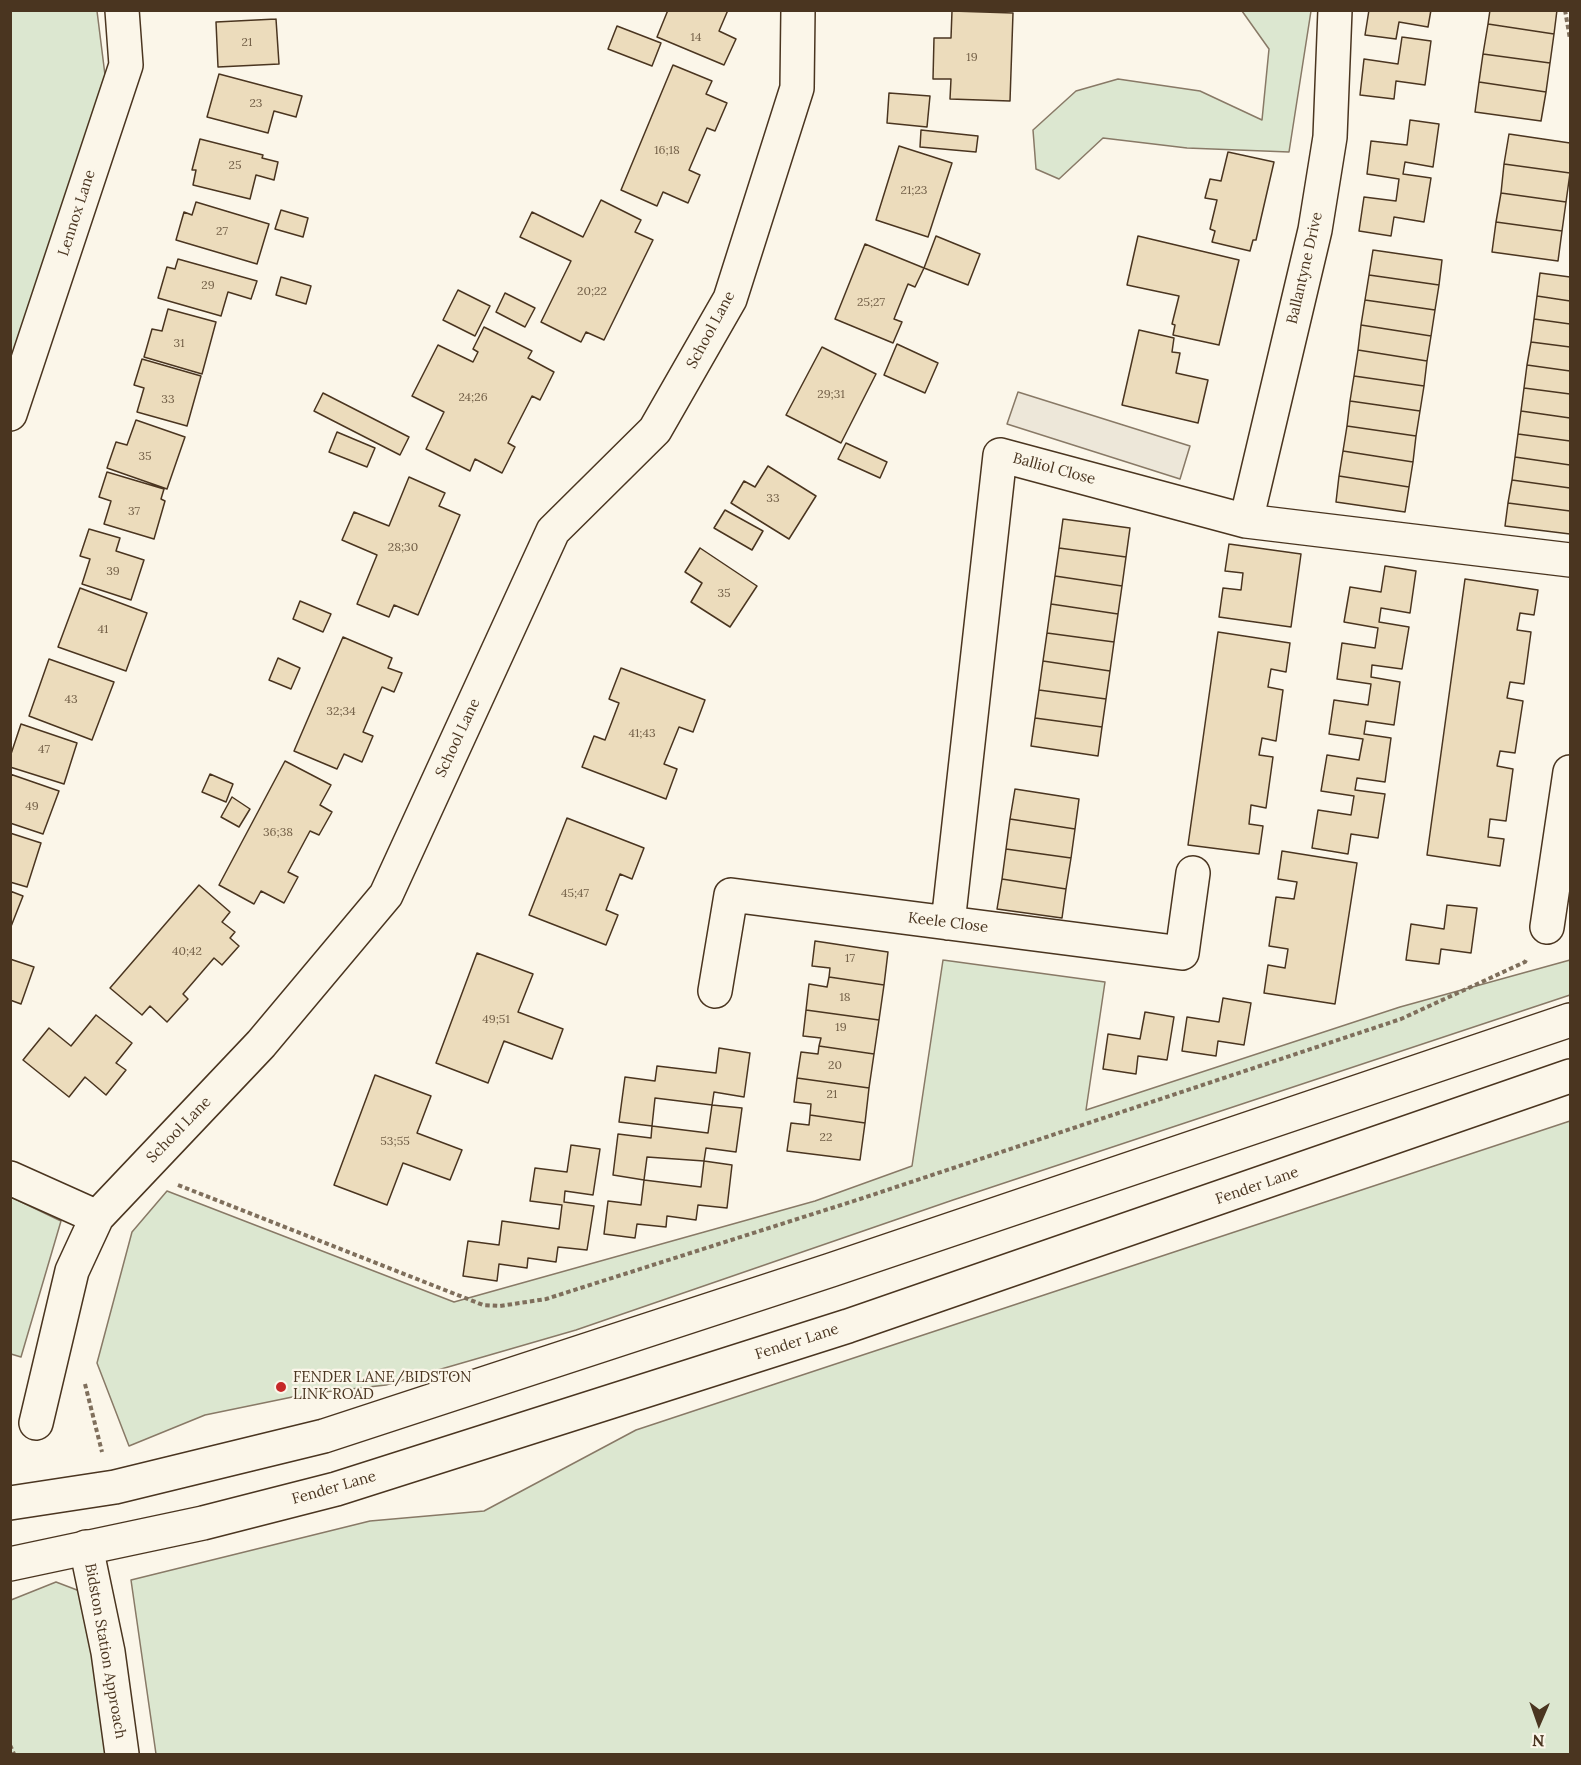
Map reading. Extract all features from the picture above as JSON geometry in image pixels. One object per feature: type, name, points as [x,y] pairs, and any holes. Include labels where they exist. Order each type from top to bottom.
[{"type":"street","name":"Lennox Lane","points":[[10,414],[126,65],[122,10]]},
{"type":"street","name":"School Lane","points":[[36,1423],[72,1271],[97,1216],[261,1044],[386,895],[553,531],[655,430],[730,299],[797,88],[798,10]]},
{"type":"street","name":"Ballantyne Drive","points":[[1246,521],[1315,230],[1330,137],[1335,10]]},
{"type":"street","name":"Balliol Close","points":[[948,923],[1000,454],[1246,521],[1570,560]]},
{"type":"street","points":[[1547,927],[1570,772]]},
{"type":"street","name":"Keele Close","points":[[715,991],[731,895],[1182,953],[1193,873]]},
{"type":"street","points":[[10,1503],[115,1487],[324,1436],[854,1262],[1570,1020]]},
{"type":"street","name":"Fender Lane","points":[[10,1564],[203,1523],[348,1485],[848,1326],[1570,1076]]},
{"type":"street","points":[[10,1178],[97,1216]]},
{"type":"street","name":"Bidston Station Approach","points":[[86,1547],[108,1652],[122,1755]]},
{"type":"path","points":[[1565,10],[1570,39]]},
{"type":"path","points":[[141,1171],[483,1305],[500,1306],[546,1299],[860,1199],[1401,1019],[1525,962],[1547,927]]},
{"type":"path","points":[[10,1745],[14,1755]]},
{"type":"green space","points":[[10,11],[97,11],[105,75],[10,368]]},
{"type":"green space","points":[[1242,11],[1311,11],[1289,152],[1187,148],[1103,138],[1059,179],[1036,169],[1033,130],[1076,91],[1118,79],[1200,91],[1262,120],[1269,49]]},
{"type":"green space","points":[[943,960],[1105,982],[1086,1110],[1400,1007],[1570,960],[1570,995],[953,1200],[576,1330],[386,1385],[307,1394],[205,1415],[129,1446],[97,1363],[132,1232],[167,1191],[454,1302],[815,1201],[912,1166]]},
{"type":"green space","points":[[1570,1121],[1570,1754],[156,1754],[131,1580],[370,1521],[484,1511],[636,1430]]},
{"type":"green space","points":[[11,1197],[61,1221],[21,1357],[11,1354]]},
{"type":"green space","points":[[56,1582],[77,1590],[88,1601],[113,1754],[11,1754],[11,1600]]},
{"type":"shaded area","points":[[1018,392],[1190,446],[1180,479],[1007,424]]},
{"type":"building","points":[[668,10],[728,10],[719,31],[736,39],[724,65],[657,37]]},
{"type":"building","points":[[1369,10],[1431,10],[1428,27],[1399,22],[1396,39],[1365,35]]},
{"type":"building","points":[[1490,10],[1557,10],[1554,34],[1488,24]]},
{"type":"building","points":[[952,11],[1013,13],[1010,101],[950,99],[951,79],[933,79],[934,38],[951,38]]},
{"type":"building","points":[[276,19],[279,64],[218,67],[216,22]]},
{"type":"building","points":[[1488,24],[1554,34],[1550,63],[1483,54]]},
{"type":"building","points":[[617,26],[661,43],[652,66],[608,49]]},
{"type":"building","points":[[1402,37],[1431,41],[1425,85],[1396,81],[1394,99],[1360,95],[1364,59],[1398,64]]},
{"type":"building","points":[[1483,54],[1550,63],[1546,92],[1479,82]]},
{"type":"building","points":[[673,65],[712,81],[706,94],[727,103],[715,131],[707,128],[689,170],[700,175],[688,203],[663,192],[657,206],[621,190]]},
{"type":"building","points":[[219,74],[302,96],[296,117],[274,111],[268,133],[207,117]]},
{"type":"building","points":[[1479,82],[1546,92],[1541,121],[1475,112]]},
{"type":"building","points":[[889,93],[930,96],[927,127],[887,123]]},
{"type":"building","points":[[1410,120],[1439,124],[1433,167],[1405,162],[1403,174],[1431,178],[1424,222],[1394,217],[1391,236],[1359,231],[1364,197],[1396,201],[1399,179],[1367,174],[1371,141],[1407,145]]},
{"type":"building","points":[[921,130],[978,136],[976,152],[920,147]]},
{"type":"building","points":[[1509,134],[1570,143],[1570,173],[1504,164]]},
{"type":"building","points":[[200,139],[263,155],[262,158],[278,162],[274,180],[256,175],[250,199],[193,185],[196,170],[192,170]]},
{"type":"building","points":[[899,146],[952,163],[928,237],[876,220]]},
{"type":"building","points":[[1228,152],[1274,162],[1256,240],[1253,240],[1250,251],[1212,242],[1215,231],[1210,229],[1217,200],[1205,198],[1210,179],[1221,181]]},
{"type":"building","points":[[1504,164],[1570,173],[1566,202],[1501,193]]},
{"type":"building","points":[[1501,193],[1566,202],[1562,231],[1496,222]]},
{"type":"building","points":[[601,200],[641,220],[635,232],[653,240],[604,340],[586,332],[581,342],[541,322],[571,261],[520,237],[532,212],[583,237]]},
{"type":"building","points":[[196,202],[269,224],[257,264],[176,240],[184,212],[192,215]]},
{"type":"building","points":[[281,210],[308,218],[303,237],[275,229]]},
{"type":"building","points":[[1496,222],[1562,231],[1558,261],[1492,252]]},
{"type":"building","points":[[936,236],[980,254],[968,285],[924,268]]},
{"type":"building","points":[[1138,236],[1239,260],[1219,345],[1173,335],[1175,325],[1172,324],[1179,296],[1127,285]]},
{"type":"building","points":[[865,244],[924,268],[915,287],[908,284],[894,319],[902,322],[893,343],[835,319]]},
{"type":"building","points":[[1373,250],[1442,260],[1439,285],[1369,275]]},
{"type":"building","points":[[178,259],[257,281],[251,299],[228,292],[221,316],[158,298],[167,267],[175,269]]},
{"type":"building","points":[[1540,273],[1570,277],[1570,301],[1537,296]]},
{"type":"building","points":[[1369,275],[1439,285],[1435,310],[1365,300]]},
{"type":"building","points":[[281,277],[311,286],[306,304],[276,295]]},
{"type":"building","points":[[458,290],[490,306],[475,336],[443,320]]},
{"type":"building","points":[[505,293],[535,308],[525,327],[496,312]]},
{"type":"building","points":[[1537,296],[1570,301],[1570,324],[1534,319]]},
{"type":"building","points":[[1365,300],[1435,310],[1431,336],[1361,325]]},
{"type":"building","points":[[168,309],[216,322],[202,374],[144,357],[152,329],[162,331]]},
{"type":"building","points":[[1534,319],[1570,324],[1570,347],[1531,342]]},
{"type":"building","points":[[1361,325],[1431,336],[1427,361],[1358,350]]},
{"type":"building","points":[[484,327],[532,351],[528,358],[554,372],[540,400],[532,396],[508,443],[515,447],[502,473],[475,459],[470,471],[426,449],[444,412],[412,396],[438,345],[473,362],[478,352],[473,349]]},
{"type":"building","points":[[1139,330],[1174,338],[1172,352],[1180,353],[1176,373],[1208,380],[1198,423],[1122,405]]},
{"type":"building","points":[[1531,342],[1570,347],[1570,371],[1527,365]]},
{"type":"building","points":[[897,344],[938,363],[925,393],[884,375]]},
{"type":"building","points":[[822,347],[876,374],[841,443],[786,415]]},
{"type":"building","points":[[1358,350],[1427,361],[1424,386],[1354,376]]},
{"type":"building","points":[[142,359],[201,376],[187,426],[137,412],[144,388],[134,385]]},
{"type":"building","points":[[1527,365],[1570,371],[1570,394],[1524,388]]},
{"type":"building","points":[[1354,376],[1424,386],[1420,411],[1350,401]]},
{"type":"building","points":[[1524,388],[1570,394],[1570,418],[1521,411]]},
{"type":"building","points":[[323,393],[409,437],[400,455],[314,411]]},
{"type":"building","points":[[1350,401],[1420,411],[1416,436],[1347,426]]},
{"type":"building","points":[[1521,411],[1570,418],[1570,441],[1518,434]]},
{"type":"building","points":[[136,420],[185,437],[167,489],[107,468],[116,442],[127,445]]},
{"type":"building","points":[[1347,426],[1416,436],[1413,462],[1343,451]]},
{"type":"building","points":[[337,432],[375,448],[367,467],[329,452]]},
{"type":"building","points":[[1518,434],[1570,441],[1570,465],[1515,457]]},
{"type":"building","points":[[846,443],[887,462],[880,478],[838,459]]},
{"type":"building","points":[[1343,451],[1413,462],[1409,487],[1339,476]]},
{"type":"building","points":[[1515,457],[1570,465],[1570,488],[1512,480]]},
{"type":"building","points":[[768,466],[816,496],[789,539],[731,503],[744,481],[755,487]]},
{"type":"building","points":[[107,472],[164,489],[161,499],[165,501],[154,539],[104,524],[111,501],[99,497]]},
{"type":"building","points":[[1339,476],[1409,487],[1405,512],[1336,502]]},
{"type":"building","points":[[409,477],[445,493],[439,506],[460,515],[418,615],[394,605],[389,617],[357,604],[377,555],[342,540],[354,512],[389,526]]},
{"type":"building","points":[[1512,480],[1570,488],[1570,511],[1508,503]]},
{"type":"building","points":[[1508,503],[1570,511],[1570,534],[1505,526]]},
{"type":"building","points":[[725,510],[763,531],[752,550],[714,528]]},
{"type":"building","points":[[1063,519],[1130,528],[1126,557],[1059,548]]},
{"type":"building","points":[[89,529],[120,538],[116,551],[144,560],[131,600],[82,584],[90,559],[80,556]]},
{"type":"building","points":[[1229,544],[1301,554],[1291,627],[1219,617],[1223,588],[1241,590],[1243,573],[1225,571]]},
{"type":"building","points":[[700,548],[757,586],[730,627],[691,602],[702,583],[685,572]]},
{"type":"building","points":[[1059,548],[1126,557],[1122,586],[1055,576]]},
{"type":"building","points":[[1385,566],[1416,571],[1410,613],[1381,608],[1379,622],[1409,627],[1402,669],[1372,665],[1371,677],[1400,682],[1394,725],[1366,721],[1364,734],[1391,738],[1385,782],[1357,778],[1355,790],[1385,794],[1378,838],[1351,834],[1348,854],[1312,848],[1318,810],[1351,815],[1354,796],[1321,791],[1327,755],[1359,760],[1363,739],[1329,734],[1334,700],[1368,705],[1371,684],[1337,679],[1342,643],[1375,648],[1378,628],[1344,622],[1350,587],[1381,592]]},
{"type":"building","points":[[1055,576],[1122,586],[1118,614],[1051,604]]},
{"type":"building","points":[[1465,579],[1538,590],[1534,615],[1520,613],[1517,630],[1531,632],[1524,684],[1510,682],[1507,698],[1523,701],[1515,753],[1500,751],[1497,766],[1513,769],[1506,821],[1490,819],[1488,837],[1504,839],[1500,866],[1427,855]]},
{"type":"building","points":[[80,588],[147,613],[126,671],[58,647]]},
{"type":"building","points":[[300,601],[331,614],[323,632],[293,619]]},
{"type":"building","points":[[1051,604],[1118,614],[1114,642],[1047,633]]},
{"type":"building","points":[[1218,632],[1290,643],[1286,672],[1271,669],[1268,687],[1283,690],[1276,741],[1262,738],[1259,755],[1273,757],[1266,808],[1251,805],[1249,824],[1263,826],[1259,854],[1188,845]]},
{"type":"building","points":[[1047,633],[1114,642],[1110,671],[1043,661]]},
{"type":"building","points":[[343,637],[392,658],[388,668],[402,673],[394,692],[382,687],[363,732],[373,736],[362,762],[344,754],[337,769],[294,751]]},
{"type":"building","points":[[278,658],[300,668],[291,689],[269,680]]},
{"type":"building","points":[[49,659],[114,682],[92,740],[29,716]]},
{"type":"building","points":[[1043,661],[1110,671],[1106,699],[1039,690]]},
{"type":"building","points":[[621,668],[705,700],[693,732],[679,727],[664,764],[677,769],[666,799],[582,767],[594,736],[605,740],[619,703],[609,699]]},
{"type":"building","points":[[1039,690],[1106,699],[1102,727],[1035,718]]},
{"type":"building","points":[[1035,718],[1102,727],[1098,756],[1031,746]]},
{"type":"building","points":[[21,724],[77,743],[64,784],[10,767],[10,757]]},
{"type":"building","points":[[285,761],[331,785],[320,805],[332,812],[319,835],[310,831],[288,872],[298,877],[284,903],[261,891],[254,904],[219,885]]},
{"type":"building","points":[[10,774],[59,791],[43,834],[10,823]]},
{"type":"building","points":[[210,774],[233,784],[226,802],[202,792]]},
{"type":"building","points":[[1015,789],[1079,799],[1075,829],[1010,819]]},
{"type":"building","points":[[232,797],[250,809],[239,827],[221,817]]},
{"type":"building","points":[[567,818],[644,848],[632,879],[620,874],[606,910],[618,915],[606,945],[529,915]]},
{"type":"building","points":[[1010,819],[1075,829],[1071,858],[1006,849]]},
{"type":"building","points":[[10,833],[41,843],[27,887],[10,882]]},
{"type":"building","points":[[1006,849],[1071,858],[1066,889],[1002,879]]},
{"type":"building","points":[[1282,851],[1357,863],[1335,1004],[1264,993],[1268,965],[1285,968],[1288,949],[1269,946],[1276,897],[1294,899],[1297,882],[1278,879]]},
{"type":"building","points":[[1002,879],[1066,889],[1062,918],[997,909]]},
{"type":"building","points":[[199,885],[230,912],[222,922],[235,932],[230,938],[239,946],[222,965],[214,958],[183,994],[188,999],[167,1022],[150,1006],[142,1015],[110,988]]},
{"type":"building","points":[[10,891],[23,896],[10,929]]},
{"type":"building","points":[[1447,905],[1477,908],[1471,953],[1441,949],[1439,964],[1406,960],[1411,924],[1444,929]]},
{"type":"building","points":[[815,941],[888,952],[884,985],[829,977],[830,968],[812,966]]},
{"type":"building","points":[[477,953],[533,974],[518,1012],[563,1029],[552,1059],[504,1041],[488,1083],[436,1063]]},
{"type":"building","points":[[10,959],[34,967],[21,1004],[10,1000]]},
{"type":"building","points":[[829,977],[884,985],[879,1020],[806,1010],[809,984],[827,987]]},
{"type":"building","points":[[1223,998],[1251,1003],[1244,1045],[1218,1041],[1216,1056],[1182,1051],[1187,1017],[1219,1022]]},
{"type":"building","points":[[806,1010],[879,1020],[874,1054],[819,1046],[821,1038],[803,1036]]},
{"type":"building","points":[[1145,1012],[1174,1017],[1167,1060],[1138,1056],[1136,1074],[1103,1069],[1108,1034],[1140,1039]]},
{"type":"building","points":[[96,1015],[132,1043],[116,1063],[126,1070],[106,1095],[85,1077],[69,1097],[23,1060],[49,1028],[71,1046]]},
{"type":"building","points":[[819,1046],[874,1054],[869,1088],[797,1078],[801,1052],[818,1054]]},
{"type":"building","points":[[719,1048],[750,1053],[744,1097],[714,1092],[712,1105],[655,1098],[652,1126],[619,1122],[625,1077],[655,1081],[657,1066],[716,1073]]},
{"type":"building","points":[[375,1075],[431,1096],[417,1133],[462,1150],[450,1180],[403,1163],[387,1205],[334,1185]]},
{"type":"building","points":[[797,1078],[869,1088],[865,1123],[810,1115],[811,1104],[794,1102]]},
{"type":"building","points":[[712,1105],[742,1108],[736,1152],[706,1148],[704,1161],[647,1157],[644,1180],[613,1175],[618,1134],[651,1138],[652,1126],[708,1133]]},
{"type":"building","points":[[810,1115],[865,1123],[860,1160],[787,1151],[791,1123],[809,1125]]},
{"type":"building","points":[[571,1145],[600,1149],[593,1195],[565,1191],[564,1202],[594,1206],[587,1250],[558,1247],[556,1262],[528,1258],[527,1268],[499,1264],[497,1281],[463,1276],[468,1241],[499,1245],[502,1221],[559,1229],[562,1205],[530,1201],[535,1168],[567,1172]]},
{"type":"building","points":[[704,1161],[732,1165],[727,1208],[698,1205],[696,1220],[667,1216],[666,1227],[637,1224],[635,1238],[604,1234],[608,1201],[641,1205],[644,1180],[701,1187]]},
{"type":"place","name":"FENDER LANE/BIDSTON LINK ROAD","points":[[281,1387]]}]
